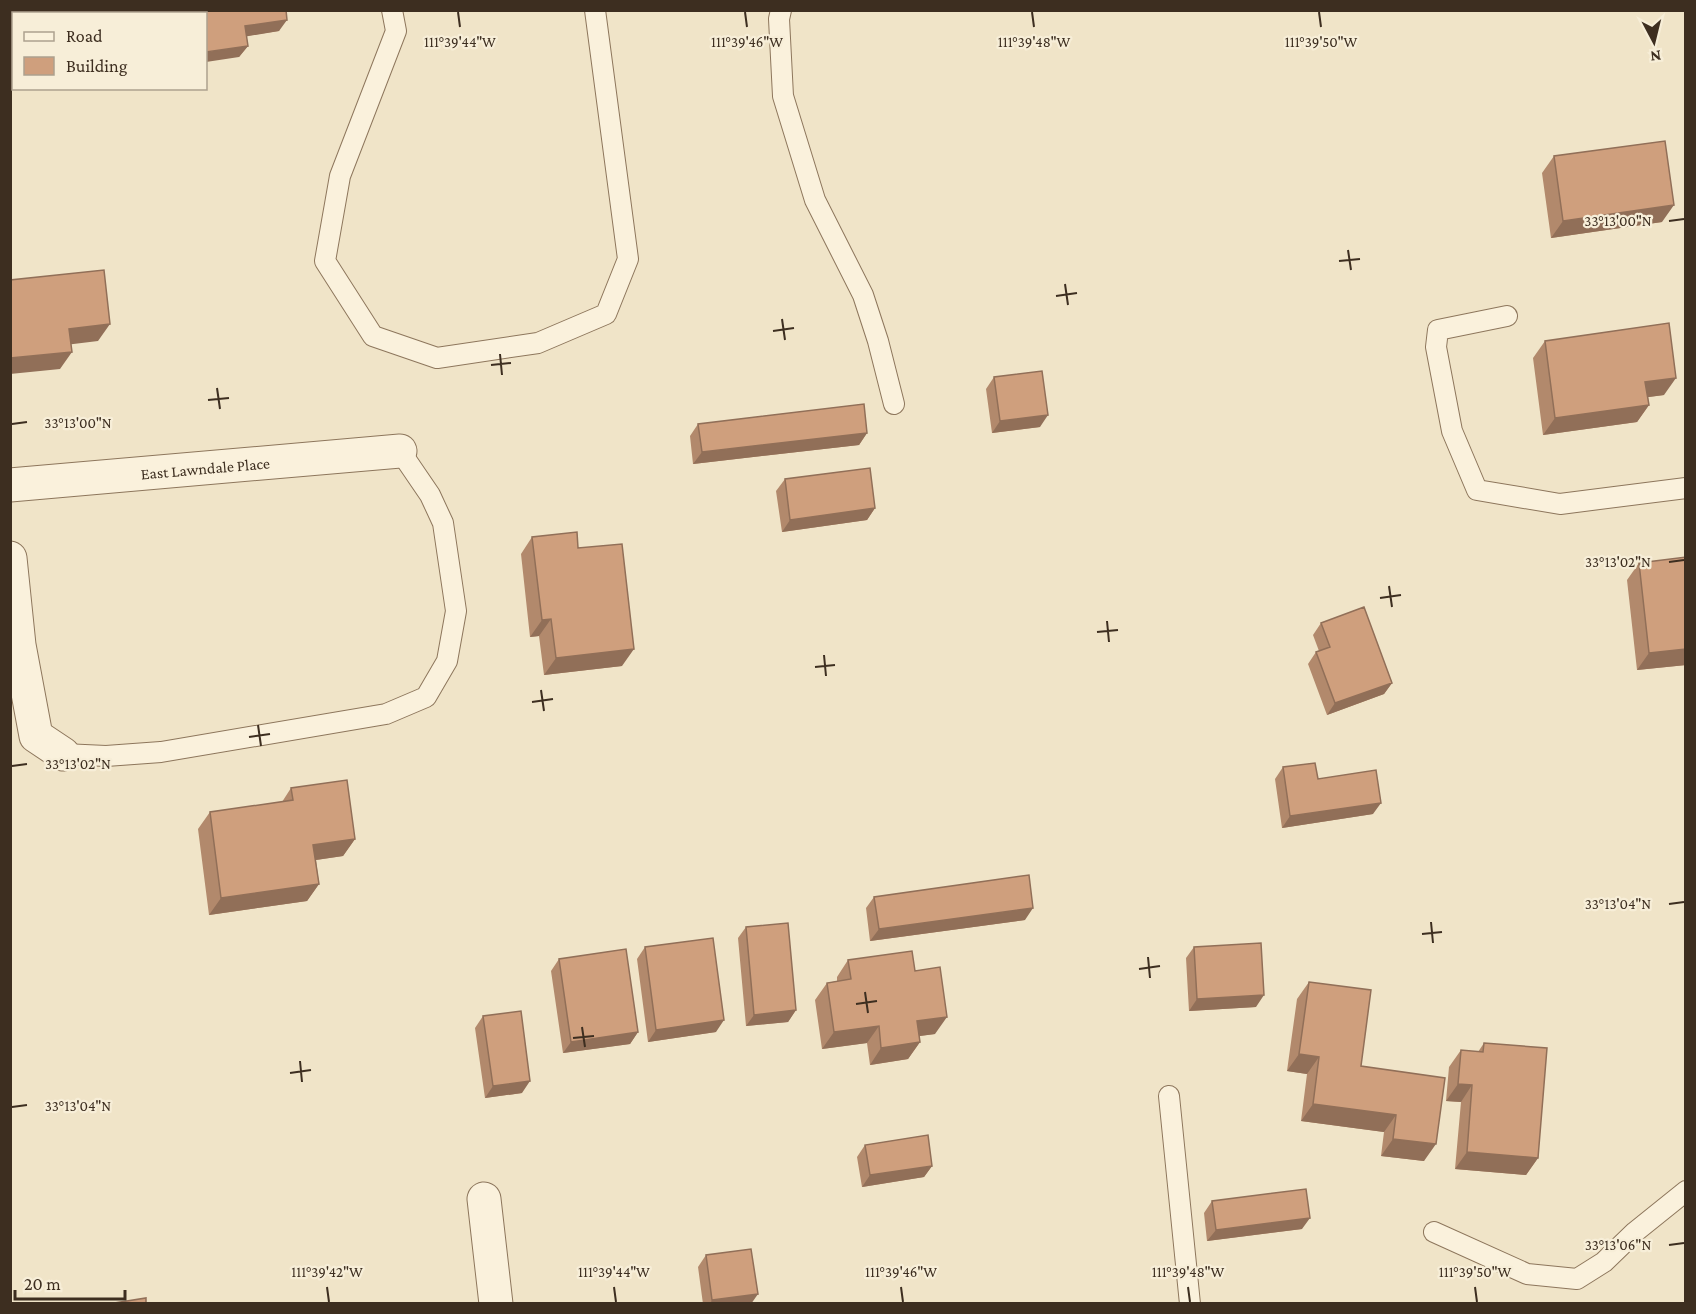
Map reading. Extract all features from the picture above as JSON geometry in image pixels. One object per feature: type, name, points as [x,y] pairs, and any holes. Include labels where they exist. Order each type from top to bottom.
[{"type":"street","name":"East Lawndale Place","points":[[10,485],[400,451]]},
{"type":"street","points":[[10,558],[19,645],[36,736],[63,754]]},
{"type":"street","points":[[483,1199],[496,1304]]},
{"type":"lane","points":[[392,10],[396,31],[340,176],[326,261],[374,336],[437,358],[538,343],[606,314],[628,259],[596,10]]},
{"type":"lane","points":[[781,10],[779,19],[783,96],[815,200],[863,295],[878,341],[894,404]]},
{"type":"lane","points":[[1507,316],[1438,330],[1436,347],[1452,431],[1477,490],[1560,504],[1686,488]]},
{"type":"lane","points":[[63,754],[106,756],[161,752],[386,714],[426,697],[447,661],[456,611],[443,523],[430,495],[400,451]]},
{"type":"lane","points":[[1169,1096],[1190,1304]]},
{"type":"lane","points":[[1434,1232],[1527,1274],[1577,1279],[1604,1262],[1635,1232],[1686,1191]]},
{"type":"building","points":[[193,10],[286,10],[287,20],[245,26],[248,46],[207,52],[207,12],[194,12]]},
{"type":"building","points":[[1665,141],[1674,205],[1563,221],[1554,156]]},
{"type":"building","points":[[104,270],[110,324],[69,329],[72,352],[10,358],[10,280]]},
{"type":"building","points":[[1669,323],[1676,378],[1645,382],[1649,405],[1555,418],[1545,341]]},
{"type":"building","points":[[1042,371],[1048,415],[1000,421],[994,377]]},
{"type":"building","points":[[864,404],[867,433],[702,452],[698,424]]},
{"type":"building","points":[[870,468],[875,508],[790,520],[785,479]]},
{"type":"building","points":[[577,532],[578,548],[622,544],[634,649],[556,658],[551,619],[542,620],[532,537]]},
{"type":"building","points":[[1686,557],[1686,649],[1649,653],[1639,563]]},
{"type":"building","points":[[1364,607],[1392,683],[1335,703],[1316,652],[1330,647],[1321,623]]},
{"type":"building","points":[[1315,763],[1318,779],[1376,770],[1381,803],[1290,816],[1283,767]]},
{"type":"building","points":[[347,780],[355,839],[313,845],[319,884],[221,898],[210,812],[293,800],[291,788]]},
{"type":"building","points":[[1029,875],[1033,908],[879,929],[874,897]]},
{"type":"building","points":[[788,923],[796,1010],[754,1015],[746,927]]},
{"type":"building","points":[[713,938],[724,1020],[656,1030],[645,947]]},
{"type":"building","points":[[1261,943],[1264,995],[1197,999],[1194,947]]},
{"type":"building","points":[[626,949],[638,1032],[571,1042],[559,959]]},
{"type":"building","points":[[912,951],[915,971],[940,967],[947,1017],[917,1021],[920,1042],[881,1048],[879,1026],[834,1032],[827,983],[851,979],[848,960]]},
{"type":"building","points":[[1309,982],[1371,990],[1361,1066],[1445,1078],[1436,1144],[1393,1139],[1396,1115],[1313,1104],[1319,1057],[1299,1054]]},
{"type":"building","points":[[521,1011],[530,1081],[493,1086],[483,1016]]},
{"type":"building","points":[[1484,1043],[1547,1048],[1538,1158],[1467,1152],[1472,1085],[1458,1084],[1461,1050],[1483,1052]]},
{"type":"building","points":[[928,1135],[932,1166],[870,1175],[865,1145]]},
{"type":"building","points":[[1306,1189],[1310,1218],[1216,1230],[1212,1201]]},
{"type":"building","points":[[751,1249],[758,1294],[712,1300],[706,1255]]},
{"type":"building","points":[[146,1298],[146,1304],[108,1304]]}]
